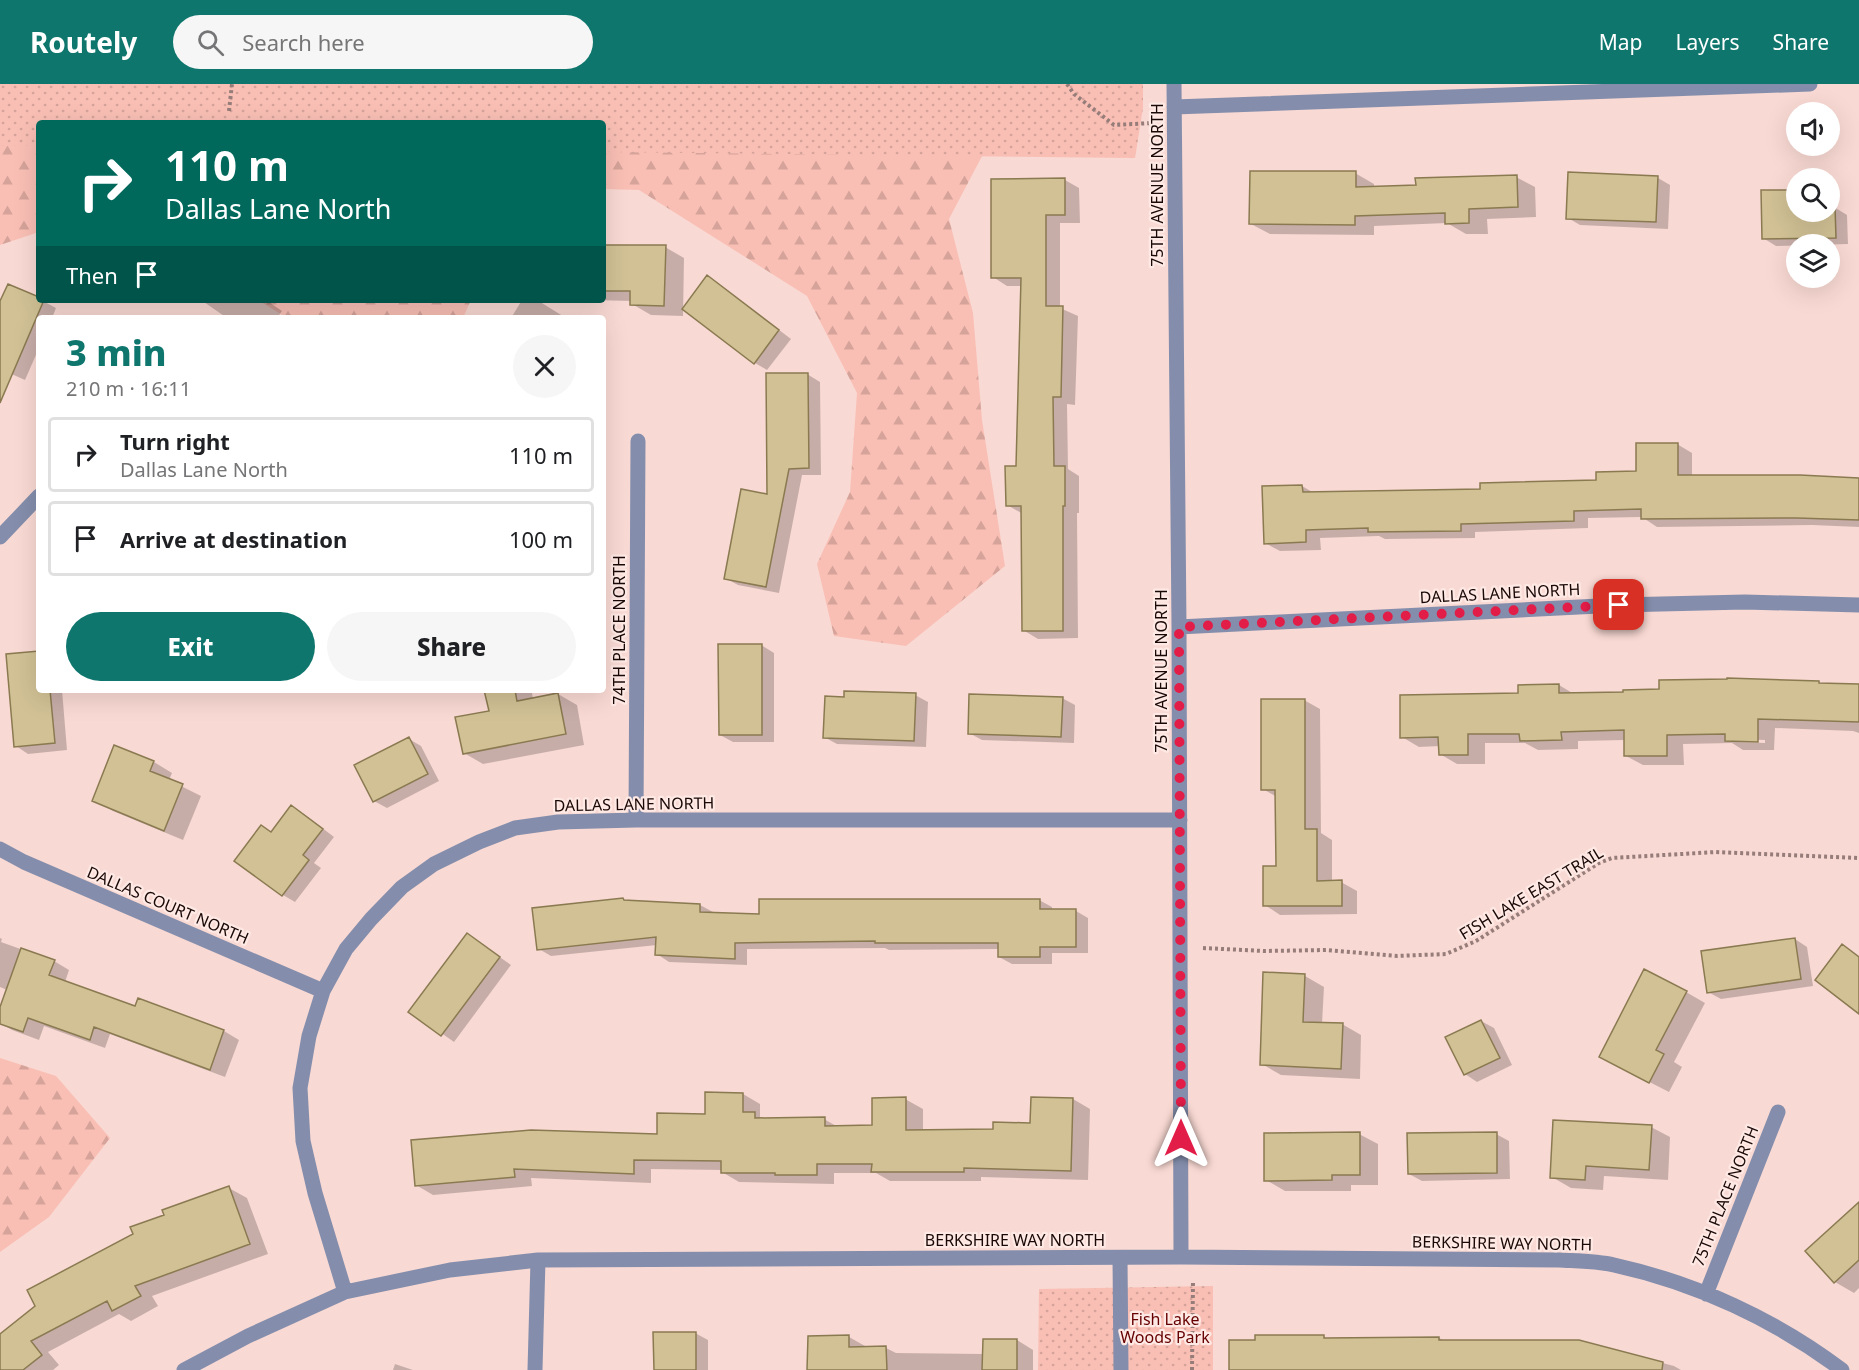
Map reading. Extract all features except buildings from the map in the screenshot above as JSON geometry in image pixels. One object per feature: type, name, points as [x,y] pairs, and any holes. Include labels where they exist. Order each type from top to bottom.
[{"type":"street","name":"75TH AVENUE NORTH","points":[[1174,84],[1181,1257]]},
{"type":"street","points":[[1174,114],[1810,84]]},
{"type":"street","name":"74TH PLACE NORTH","points":[[636,820],[638,441]]},
{"type":"street","points":[[0,537],[36,499]]},
{"type":"street","name":"DALLAS LANE NORTH","points":[[1179,627],[1619,605],[1745,602],[1859,605]]},
{"type":"street","name":"DALLAS LANE NORTH","points":[[345,1292],[315,1193],[303,1141],[300,1088],[309,1036],[323,991],[346,949],[370,919],[402,887],[434,864],[478,842],[515,828],[558,822],[1180,820]]},
{"type":"street","name":"DALLAS COURT NORTH","points":[[0,849],[24,862],[323,991]]},
{"type":"street","name":"75TH PLACE NORTH","points":[[1706,1293],[1778,1112]]},
{"type":"street","name":"BERKSHIRE WAY NORTH","points":[[184,1370],[248,1336],[345,1292],[450,1270],[538,1260],[1181,1257],[1559,1260],[1613,1265],[1706,1293],[1746,1311],[1811,1346],[1842,1370]]},
{"type":"street","points":[[1120,1258],[1120,1370]]},
{"type":"street","points":[[535,1370],[538,1260]]},
{"type":"path","points":[[229,111],[232,84]]},
{"type":"path","points":[[1067,84],[1074,94],[1114,125],[1174,114]]},
{"type":"path","name":"FISH LAKE EAST TRAIL","points":[[1180,947],[1264,951],[1327,950],[1397,956],[1446,954],[1476,941],[1599,863],[1612,858],[1716,852],[1859,858]]},
{"type":"path","points":[[1181,1257],[1193,1277],[1192,1370]]},
{"type":"green space","points":[[0,84],[991,139],[949,219],[973,313],[982,420],[1005,566],[906,646],[834,636],[817,564],[850,492],[857,393],[807,296],[639,190],[606,189],[606,120],[36,120],[36,233],[0,245]]},
{"type":"green space","points":[[0,84],[1143,84],[1143,108],[1135,158],[606,152],[606,120],[36,120],[36,146],[0,146]]},
{"type":"green space","points":[[263,303],[470,303],[464,315],[282,315]]},
{"type":"green space","points":[[0,1058],[56,1076],[110,1138],[49,1217],[0,1252]]},
{"type":"green space","name":"Fish Lake Woods Park","points":[[1213,1286],[1213,1370],[1038,1370],[1039,1289]]},
{"type":"route","points":[[1181,1138],[1179,627],[1619,605]]}]
